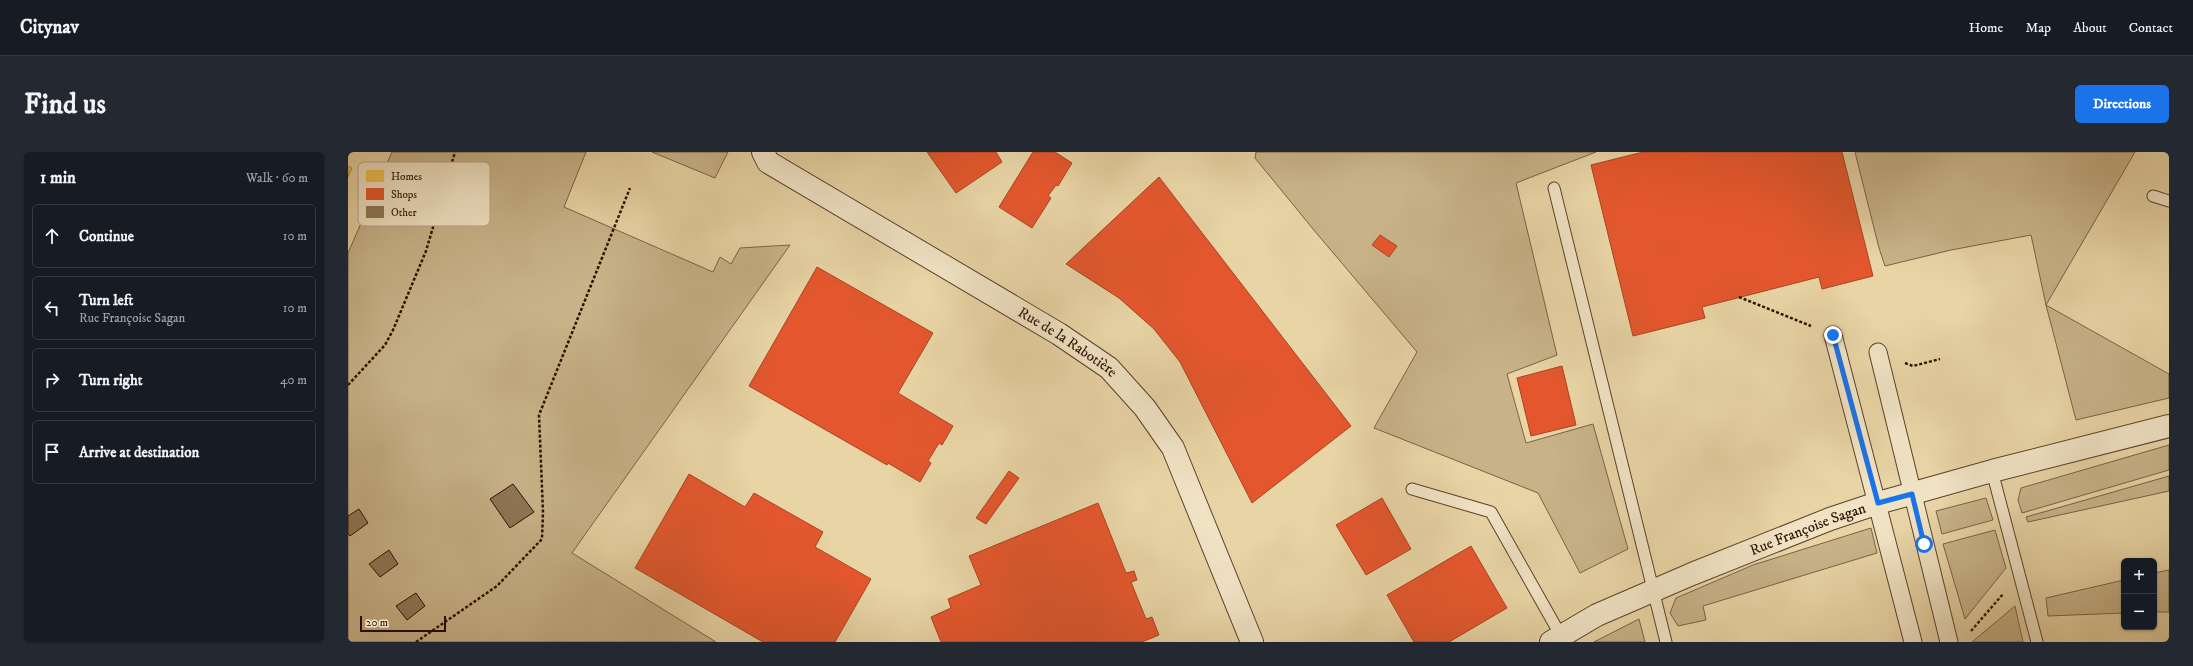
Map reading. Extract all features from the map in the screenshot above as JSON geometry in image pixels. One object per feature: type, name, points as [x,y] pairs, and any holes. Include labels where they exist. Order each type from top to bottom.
[{"type":"street","name":"Rue de la Rabotière","points":[[763,152],[768,162],[1059,334],[1109,368],[1145,408],[1173,448],[1252,642]]},
{"type":"street","points":[[1833,335],[1913,642]]},
{"type":"street","points":[[1878,352],[1949,642]]},
{"type":"street","name":"Rue Françoise Sagan","points":[[1556,639],[1597,615],[1706,568],[1830,519],[1878,503],[1992,471],[2169,426]]},
{"type":"lane","points":[[1554,188],[1666,642]]},
{"type":"lane","points":[[2153,196],[2169,201]]},
{"type":"lane","points":[[1992,471],[2037,642]]},
{"type":"lane","points":[[1412,488],[1491,512],[1556,639]]},
{"type":"path","points":[[452,162],[455,152]]},
{"type":"path","points":[[416,642],[497,586],[542,539],[543,512],[539,415],[630,188]]},
{"type":"path","points":[[348,385],[385,345],[393,330],[426,251],[433,226]]},
{"type":"path","points":[[1966,636],[2020,576]]},
{"type":"shaded area","points":[[392,152],[586,152],[564,207],[713,272],[720,257],[731,264],[740,248],[790,245],[572,553],[716,642],[348,642],[348,253],[360,226],[490,226],[490,162],[388,162]]},
{"type":"shaded area","points":[[652,152],[728,152],[715,178]]},
{"type":"shaded area","points":[[1256,152],[1596,152],[1516,183],[1557,355],[1507,374],[1526,443],[1593,424],[1628,549],[1580,573],[1538,493],[1374,428],[1417,352],[1255,158]]},
{"type":"shaded area","points":[[1855,152],[2135,152],[2046,305],[2031,235],[1951,250],[1885,266],[1879,248]]},
{"type":"shaded area","points":[[2046,305],[2169,374],[2169,398],[2076,420]]},
{"type":"shaded area","points":[[2169,445],[2169,470],[2022,513],[2018,500],[2021,488]]},
{"type":"shaded area","points":[[2169,476],[2169,491],[2028,522],[2026,517]]},
{"type":"shaded area","points":[[1986,498],[1993,520],[1942,534],[1936,511]]},
{"type":"shaded area","points":[[1871,528],[1877,553],[1703,606],[1706,620],[1678,626],[1670,613],[1676,598],[1753,565]]},
{"type":"shaded area","points":[[1995,530],[2006,568],[1965,619],[1943,544]]},
{"type":"shaded area","points":[[2169,570],[2169,612],[2157,612],[2157,572]]},
{"type":"shaded area","points":[[2121,581],[2121,613],[2048,616],[2046,598]]},
{"type":"shaded area","points":[[2015,606],[2023,642],[1972,642]]},
{"type":"shaded area","points":[[1639,619],[1645,642],[1594,642]]},
{"type":"building: Homes","points":[[348,166],[352,168],[348,177]]},
{"type":"building: Shops","points":[[927,152],[996,152],[1002,162],[956,193]]},
{"type":"building: Shops","points":[[1033,152],[1055,152],[1072,163],[1058,186],[1056,185],[1048,196],[1051,198],[1032,228],[999,207]]},
{"type":"building: Shops","points":[[1643,152],[1842,152],[1873,276],[1822,289],[1819,277],[1702,307],[1705,318],[1633,336],[1591,165]]},
{"type":"building: Shops","points":[[1159,177],[1351,426],[1252,503],[1180,362],[1154,329],[1119,298],[1066,264]]},
{"type":"building: Shops","points":[[1380,235],[1397,246],[1389,257],[1372,245]]},
{"type":"building: Shops","points":[[817,267],[933,333],[898,393],[953,426],[942,445],[939,443],[928,461],[931,463],[920,482],[888,463],[887,465],[749,386]]},
{"type":"building: Shops","points":[[1562,366],[1576,425],[1531,436],[1517,378]]},
{"type":"building: Shops","points":[[1009,471],[1019,478],[986,524],[976,518]]},
{"type":"building: Shops","points":[[689,474],[745,507],[754,493],[823,532],[815,547],[871,579],[835,642],[763,642],[635,568]]},
{"type":"building: Shops","points":[[1382,498],[1411,549],[1366,575],[1336,525]]},
{"type":"building: Shops","points":[[1098,503],[1126,573],[1134,571],[1137,580],[1131,582],[1146,619],[1152,617],[1159,635],[1142,642],[941,642],[931,617],[951,608],[948,599],[981,585],[969,556]]},
{"type":"building: Shops","points":[[1471,546],[1507,608],[1449,642],[1414,642],[1387,595]]},
{"type":"building: Other","points":[[513,484],[534,512],[510,528],[490,499]]},
{"type":"building: Other","points":[[359,509],[368,523],[350,536],[348,534],[348,516]]},
{"type":"building: Other","points":[[389,550],[398,564],[380,577],[369,564]]},
{"type":"building: Other","points":[[416,593],[425,606],[407,620],[396,606]]},
{"type":"route","points":[[1833,335],[1878,503],[1912,494],[1924,544]]}]
